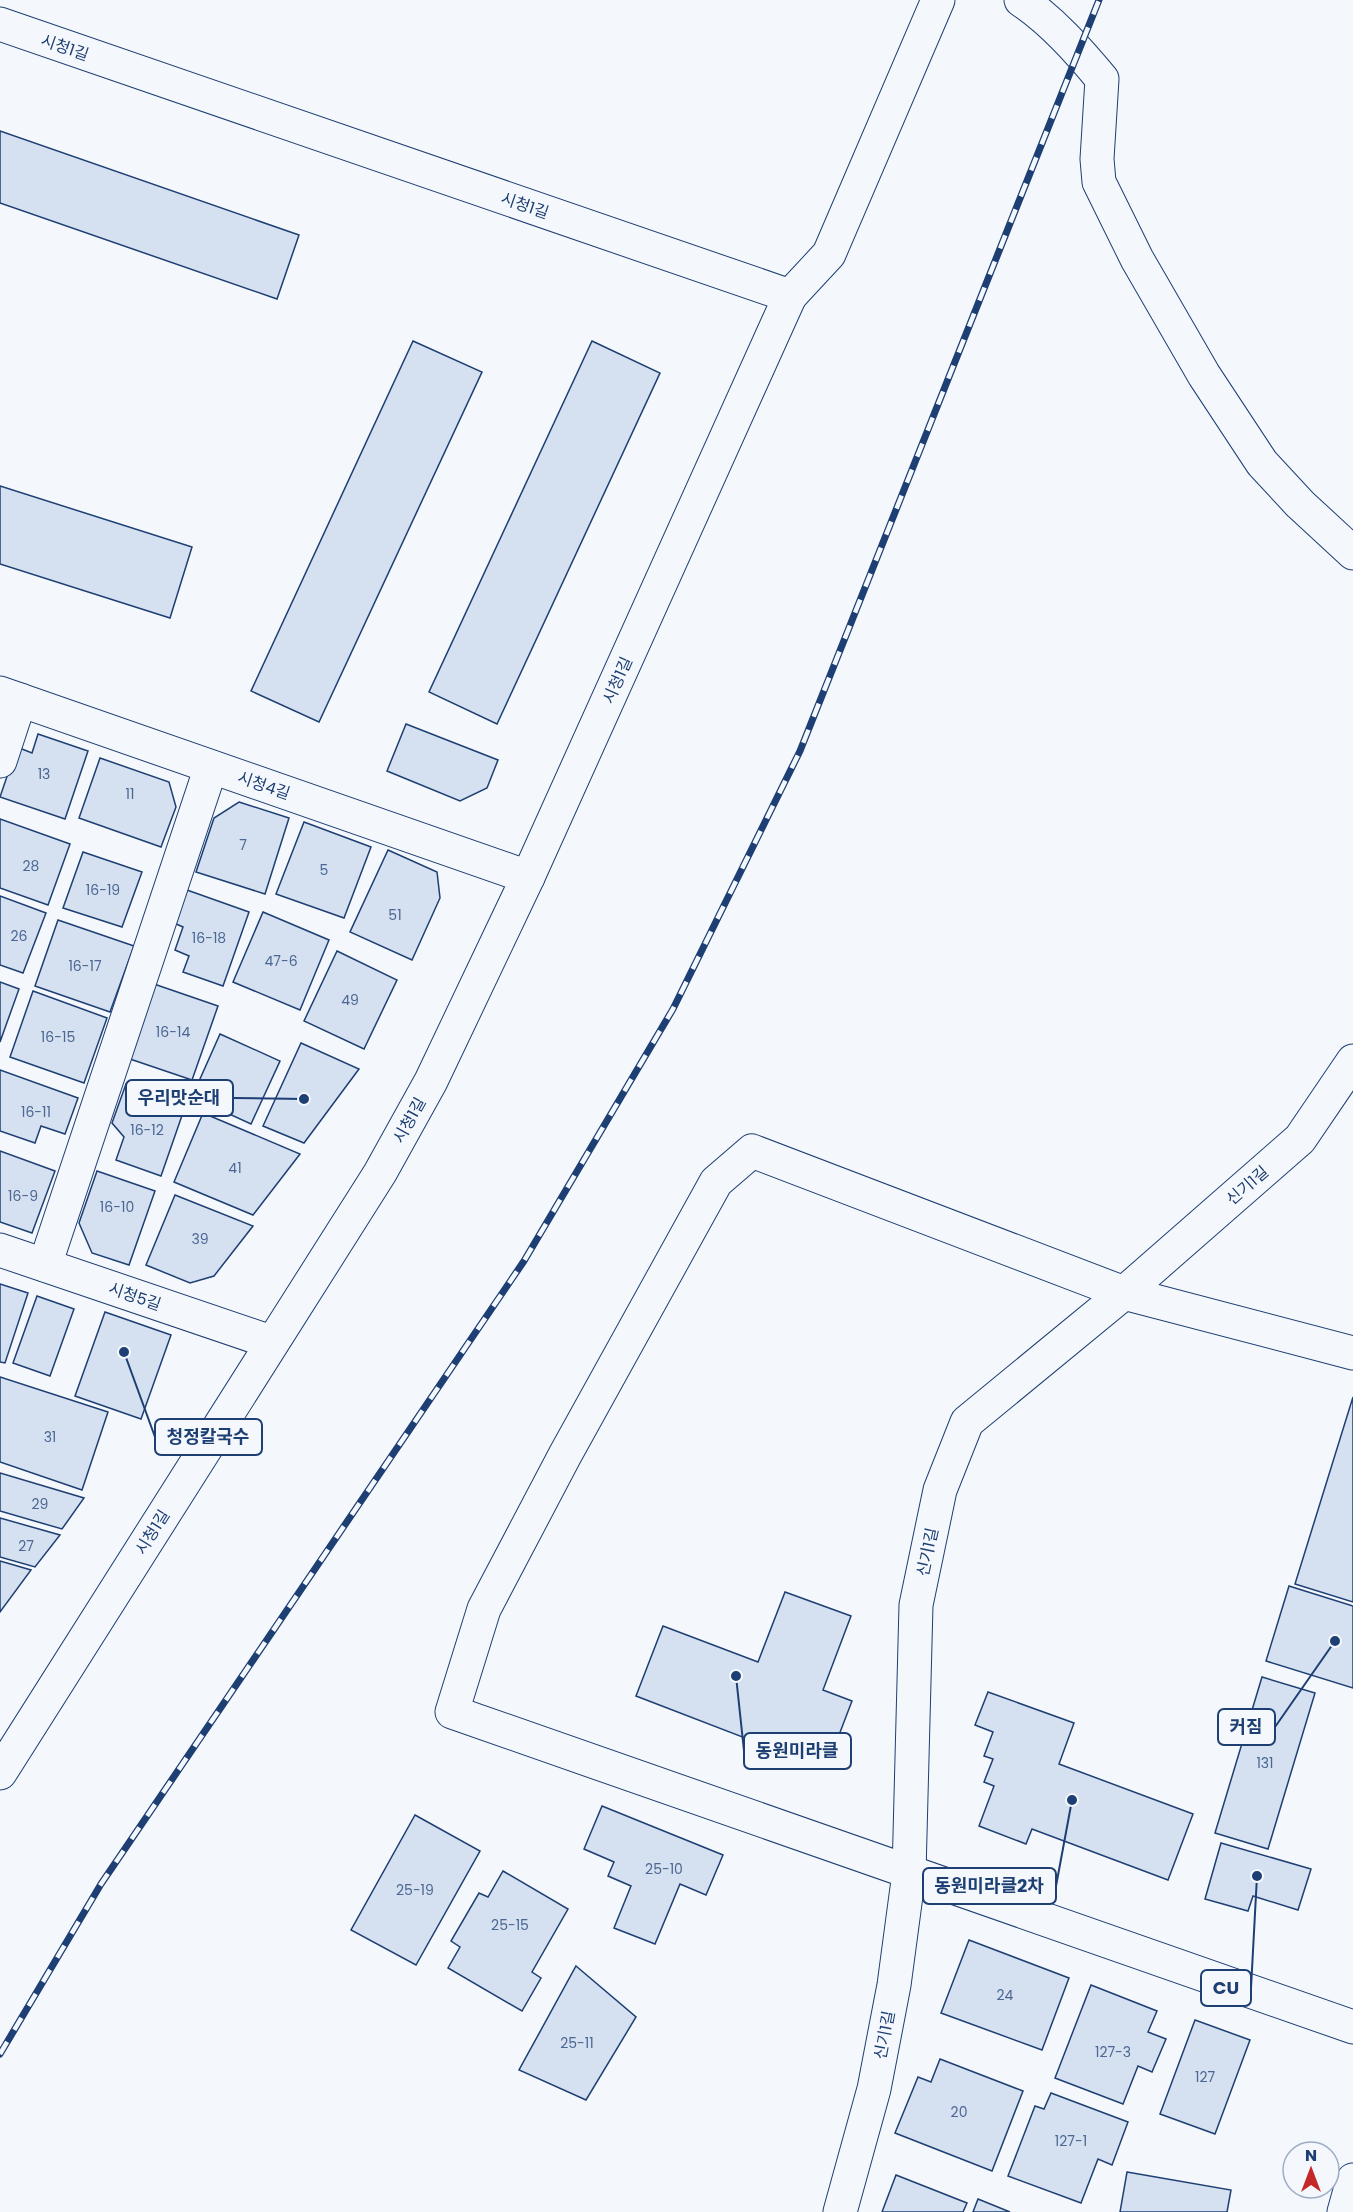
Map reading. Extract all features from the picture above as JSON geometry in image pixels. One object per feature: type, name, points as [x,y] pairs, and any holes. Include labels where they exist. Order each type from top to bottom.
[{"type":"street","points":[[790,296],[829,254],[938,0]]},
{"type":"street","points":[[1021,0],[1035,10],[1078,51],[1102,79],[1097,159],[1099,182],[1137,259],[1204,375],[1262,463],[1300,504],[1353,553]]},
{"type":"street","name":"시청1길","points":[[0,24],[790,296],[528,877],[431,1081],[380,1173],[0,1773]]},
{"type":"street","points":[[0,761],[10,697]]},
{"type":"street","name":"시청4길","points":[[10,697],[528,877]]},
{"type":"street","points":[[45,1265],[211,767]]},
{"type":"street","name":"신기1길","points":[[840,2212],[874,2089],[894,1984],[909,1874],[916,1605],[940,1490],[966,1422],[1124,1293],[1300,1138],[1353,1061]]},
{"type":"street","points":[[1353,1353],[1124,1293],[752,1151],[716,1182],[565,1455],[484,1609],[452,1712],[909,1874],[1353,2027]]},
{"type":"street","name":"시청5길","points":[[0,1250],[271,1342]]},
{"type":"street","points":[[1344,2212],[1353,2180]]},
{"type":"building","points":[[0,131],[299,235],[277,299],[0,203]]},
{"type":"building","points":[[413,341],[482,372],[319,722],[251,691]]},
{"type":"building","points":[[592,341],[660,373],[497,724],[429,692]]},
{"type":"building","points":[[0,486],[192,547],[170,618],[0,564]]},
{"type":"building","points":[[406,724],[498,760],[487,788],[460,801],[387,771]]},
{"type":"building","points":[[38,734],[88,751],[65,819],[0,797],[17,747],[32,753]]},
{"type":"building","points":[[100,758],[169,782],[176,807],[161,847],[79,818]]},
{"type":"building","points":[[239,802],[289,818],[265,894],[196,872],[214,818]]},
{"type":"building","points":[[0,819],[70,844],[48,905],[0,888]]},
{"type":"building","points":[[304,822],[371,847],[344,918],[276,894]]},
{"type":"building","points":[[388,850],[437,872],[440,898],[412,960],[350,932]]},
{"type":"building","points":[[83,852],[142,872],[122,927],[63,908]]},
{"type":"building","points":[[187,890],[249,912],[223,986],[183,972],[189,956],[175,950],[183,927],[174,923]]},
{"type":"building","points":[[0,896],[46,913],[23,973],[0,965]]},
{"type":"building","points":[[263,912],[329,940],[300,1010],[233,982]]},
{"type":"building","points":[[58,920],[134,946],[110,1012],[35,986]]},
{"type":"building","points":[[337,951],[397,980],[364,1049],[304,1021]]},
{"type":"building","points":[[0,982],[19,989],[0,1042]]},
{"type":"building","points":[[154,984],[218,1006],[192,1080],[127,1058]]},
{"type":"building","points":[[33,991],[107,1018],[84,1083],[10,1057]]},
{"type":"building","points":[[220,1034],[280,1061],[251,1124],[192,1097]]},
{"type":"building","points":[[301,1043],[359,1069],[304,1143],[263,1126]]},
{"type":"building","points":[[0,1070],[78,1098],[65,1134],[41,1126],[35,1143],[0,1131]]},
{"type":"building","points":[[126,1084],[186,1104],[161,1176],[116,1160],[124,1137],[112,1123]]},
{"type":"building","points":[[203,1113],[300,1154],[253,1215],[174,1182]]},
{"type":"building","points":[[0,1151],[55,1171],[32,1233],[0,1222]]},
{"type":"building","points":[[97,1171],[155,1191],[129,1265],[92,1253],[79,1223]]},
{"type":"building","points":[[175,1195],[253,1226],[214,1276],[190,1283],[146,1265]]},
{"type":"building","points":[[0,1284],[28,1293],[5,1363],[0,1362]]},
{"type":"building","points":[[37,1296],[74,1309],[50,1376],[13,1363]]},
{"type":"building","points":[[105,1312],[171,1335],[141,1419],[75,1396]]},
{"type":"building","points":[[0,1377],[108,1412],[82,1490],[0,1462]]},
{"type":"building","points":[[1353,1397],[1353,1602],[1295,1584]]},
{"type":"building","points":[[0,1473],[84,1498],[62,1529],[0,1511]]},
{"type":"building","points":[[0,1518],[60,1535],[35,1567],[0,1557]]},
{"type":"building","points":[[0,1561],[31,1570],[0,1612]]},
{"type":"building","points":[[1289,1586],[1353,1606],[1353,1688],[1266,1661]]},
{"type":"building","points":[[785,1592],[851,1616],[823,1690],[852,1701],[826,1769],[636,1696],[663,1626],[758,1662]]},
{"type":"building","points":[[1262,1677],[1315,1693],[1268,1849],[1215,1833]]},
{"type":"building","points":[[988,1692],[1074,1723],[1059,1764],[1193,1814],[1168,1880],[1032,1829],[1026,1844],[979,1826],[994,1786],[984,1782],[993,1759],[984,1756],[993,1732],[975,1725]]},
{"type":"building","points":[[602,1806],[723,1855],[706,1895],[680,1884],[655,1944],[614,1928],[631,1886],[608,1876],[614,1862],[584,1849]]},
{"type":"building","points":[[415,1815],[480,1851],[416,1965],[351,1930]]},
{"type":"building","points":[[1221,1843],[1311,1869],[1298,1910],[1253,1896],[1248,1911],[1205,1899]]},
{"type":"building","points":[[503,1871],[568,1909],[532,1972],[541,1978],[522,2011],[448,1968],[460,1947],[451,1941],[479,1893],[488,1897]]},
{"type":"building","points":[[969,1940],[1069,1978],[1042,2050],[941,2013]]},
{"type":"building","points":[[576,1966],[636,2017],[586,2100],[519,2070]]},
{"type":"building","points":[[1091,1985],[1157,2011],[1148,2032],[1166,2039],[1152,2072],[1138,2066],[1123,2104],[1055,2078]]},
{"type":"building","points":[[1195,2020],[1250,2040],[1215,2134],[1160,2114]]},
{"type":"building","points":[[940,2059],[1023,2091],[992,2171],[895,2133],[918,2077],[931,2082]]},
{"type":"building","points":[[1051,2093],[1128,2122],[1112,2165],[1098,2159],[1081,2203],[1008,2176],[1035,2106],[1044,2109]]},
{"type":"building","points":[[1127,2172],[1231,2190],[1227,2212],[1120,2212]]},
{"type":"building","points":[[896,2175],[967,2203],[963,2212],[882,2212]]},
{"type":"building","points":[[978,2199],[1010,2212],[973,2212]]},
{"type":"railway","points":[[0,2054],[101,1884],[524,1261],[673,1009],[800,751],[1099,0]]},
{"type":"place","name":"우리맛순대","points":[[304,1099]]},
{"type":"place","name":"청정칼국수","points":[[124,1352]]},
{"type":"place","name":"커짐","points":[[1335,1641]]},
{"type":"place","name":"동원미라클","points":[[736,1676]]},
{"type":"place","name":"동원미라클2차","points":[[1072,1800]]},
{"type":"place","name":"CU","points":[[1257,1876]]}]
